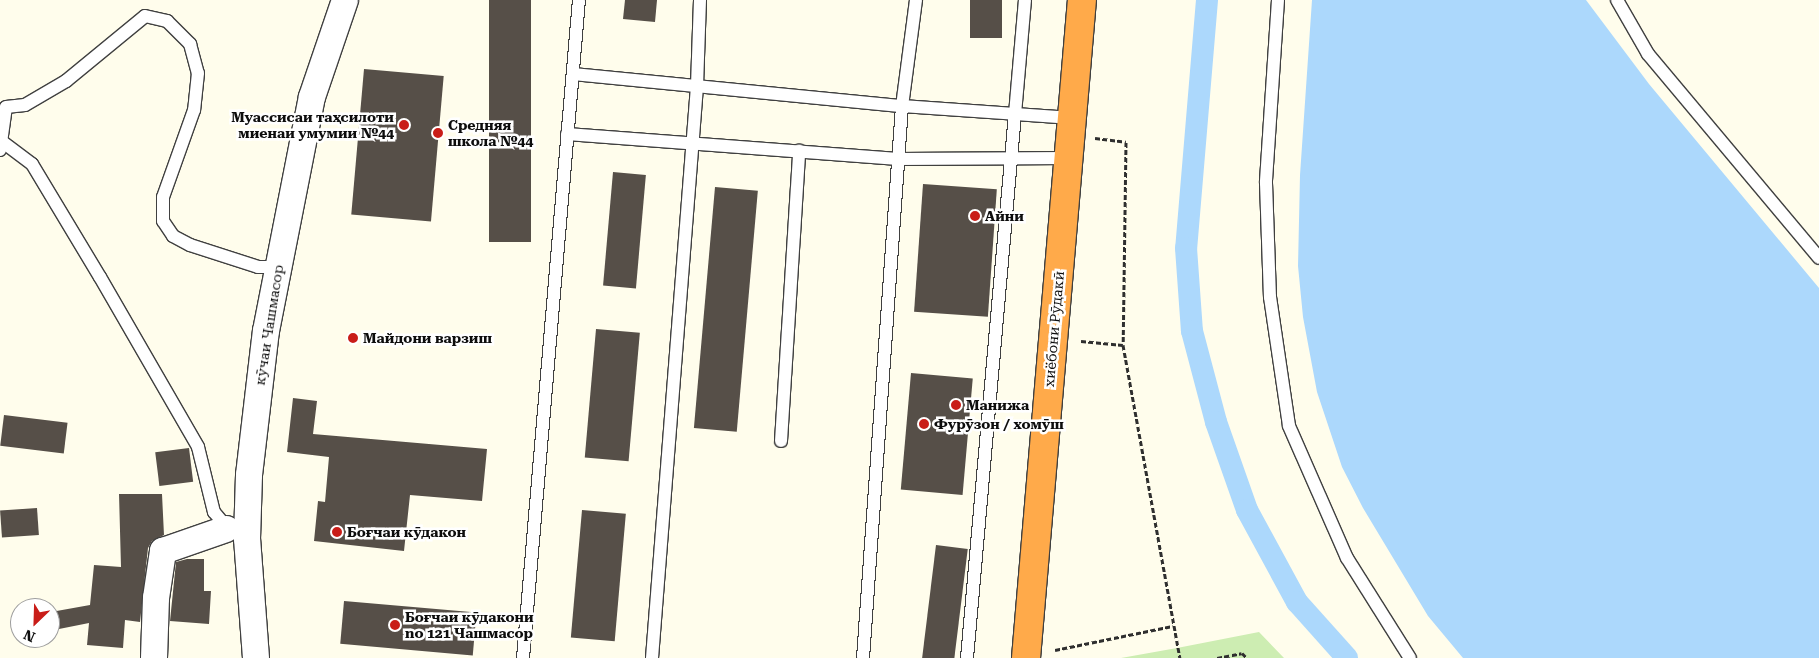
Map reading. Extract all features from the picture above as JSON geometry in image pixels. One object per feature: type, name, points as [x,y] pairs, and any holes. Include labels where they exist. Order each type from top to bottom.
[{"type":"highway","name":"хиёбони Рӯдакӣ","points":[[1026,658],[1082,0]]},
{"type":"street","name":"кӯчаи Чашмасор","points":[[256,658],[236,534],[249,475],[266,331],[312,97],[345,0]]},
{"type":"street","points":[[154,658],[156,598],[163,551],[236,534]]},
{"type":"lane","points":[[523,658],[579,0]]},
{"type":"lane","points":[[652,658],[697,86],[700,0]]},
{"type":"lane","points":[[863,658],[902,106],[916,0]]},
{"type":"lane","points":[[968,658],[1013,159],[1025,0]]},
{"type":"lane","points":[[1278,0],[1266,183],[1270,297],[1289,426],[1347,558],[1410,658]]},
{"type":"lane","points":[[1617,0],[1648,54],[1819,258]]},
{"type":"lane","points":[[236,534],[214,512],[198,447],[32,164],[1,143],[3,106],[25,105],[66,81],[145,16],[167,21],[190,44],[198,73],[194,110],[163,197],[163,221],[173,236],[190,245],[258,267],[278,267]]},
{"type":"lane","points":[[573,74],[902,106],[1072,118]]},
{"type":"lane","points":[[567,134],[898,159],[1069,158]]},
{"type":"lane","points":[[781,441],[799,152]]},
{"type":"path","points":[[1095,138],[1126,142],[1123,345],[1180,658]]},
{"type":"path","points":[[1082,341],[1123,345]]},
{"type":"path","points":[[1055,650],[1173,626]]},
{"type":"path","points":[[1217,658],[1242,653],[1247,658]]},
{"type":"green space","points":[[1259,632],[1284,658],[1121,658],[1177,648]]},
{"type":"water","points":[[1312,0],[1586,0],[1649,84],[1819,288],[1819,658],[1463,658],[1428,616],[1363,508],[1342,467],[1317,392],[1303,317],[1298,266],[1300,175]]},
{"type":"building","points":[[489,0],[531,0],[531,242],[489,242]]},
{"type":"building","points":[[625,0],[657,0],[655,22],[623,19]]},
{"type":"building","points":[[970,0],[1002,0],[1002,38],[970,38]]},
{"type":"building","points":[[364,69],[444,76],[431,221],[351,214]]},
{"type":"building","points":[[613,172],[646,175],[636,288],[603,286]]},
{"type":"building","points":[[923,184],[997,189],[988,317],[914,312]]},
{"type":"building","points":[[715,187],[758,191],[737,432],[694,428]]},
{"type":"building","points":[[596,329],[640,333],[629,461],[585,458]]},
{"type":"building","points":[[911,373],[973,378],[963,495],[901,490]]},
{"type":"building","points":[[293,398],[317,401],[313,434],[487,449],[482,501],[410,495],[404,551],[314,541],[318,501],[325,502],[329,457],[287,452]]},
{"type":"building","points":[[4,415],[68,423],[64,454],[0,446]]},
{"type":"building","points":[[189,448],[193,482],[159,486],[155,452]]},
{"type":"building","points":[[119,494],[162,494],[164,535],[152,541],[148,548],[140,622],[125,620],[123,648],[87,645],[89,623],[60,629],[60,610],[90,605],[94,565],[121,567]]},
{"type":"building","points":[[37,508],[39,535],[2,538],[0,511]]},
{"type":"building","points":[[582,510],[626,514],[615,641],[571,638]]},
{"type":"building","points":[[936,545],[968,549],[954,658],[922,658]]},
{"type":"building","points":[[187,559],[204,559],[204,591],[211,591],[209,624],[170,621],[176,562]]},
{"type":"building","points":[[344,601],[476,613],[473,655],[340,644]]},
{"type":"waterway","points":[[1207,0],[1186,248],[1192,331],[1216,422],[1247,510],[1297,602],[1347,658]]},
{"type":"place","name":"Муассисаи таҳсилоти миенаи умумии №44","points":[[404,125]]},
{"type":"place","name":"Средняя школа №44","points":[[438,133]]},
{"type":"place","name":"Айни","points":[[975,216]]},
{"type":"place","name":"Майдони варзиш","points":[[353,338]]},
{"type":"place","name":"Манижа","points":[[956,405]]},
{"type":"place","name":"Фурӯзон / хомӯш","points":[[924,424]]},
{"type":"place","name":"Боғчаи кӯдакон","points":[[337,532]]},
{"type":"place","name":"Боғчаи кӯдакони no 121 Чашмасор","points":[[395,625]]}]
